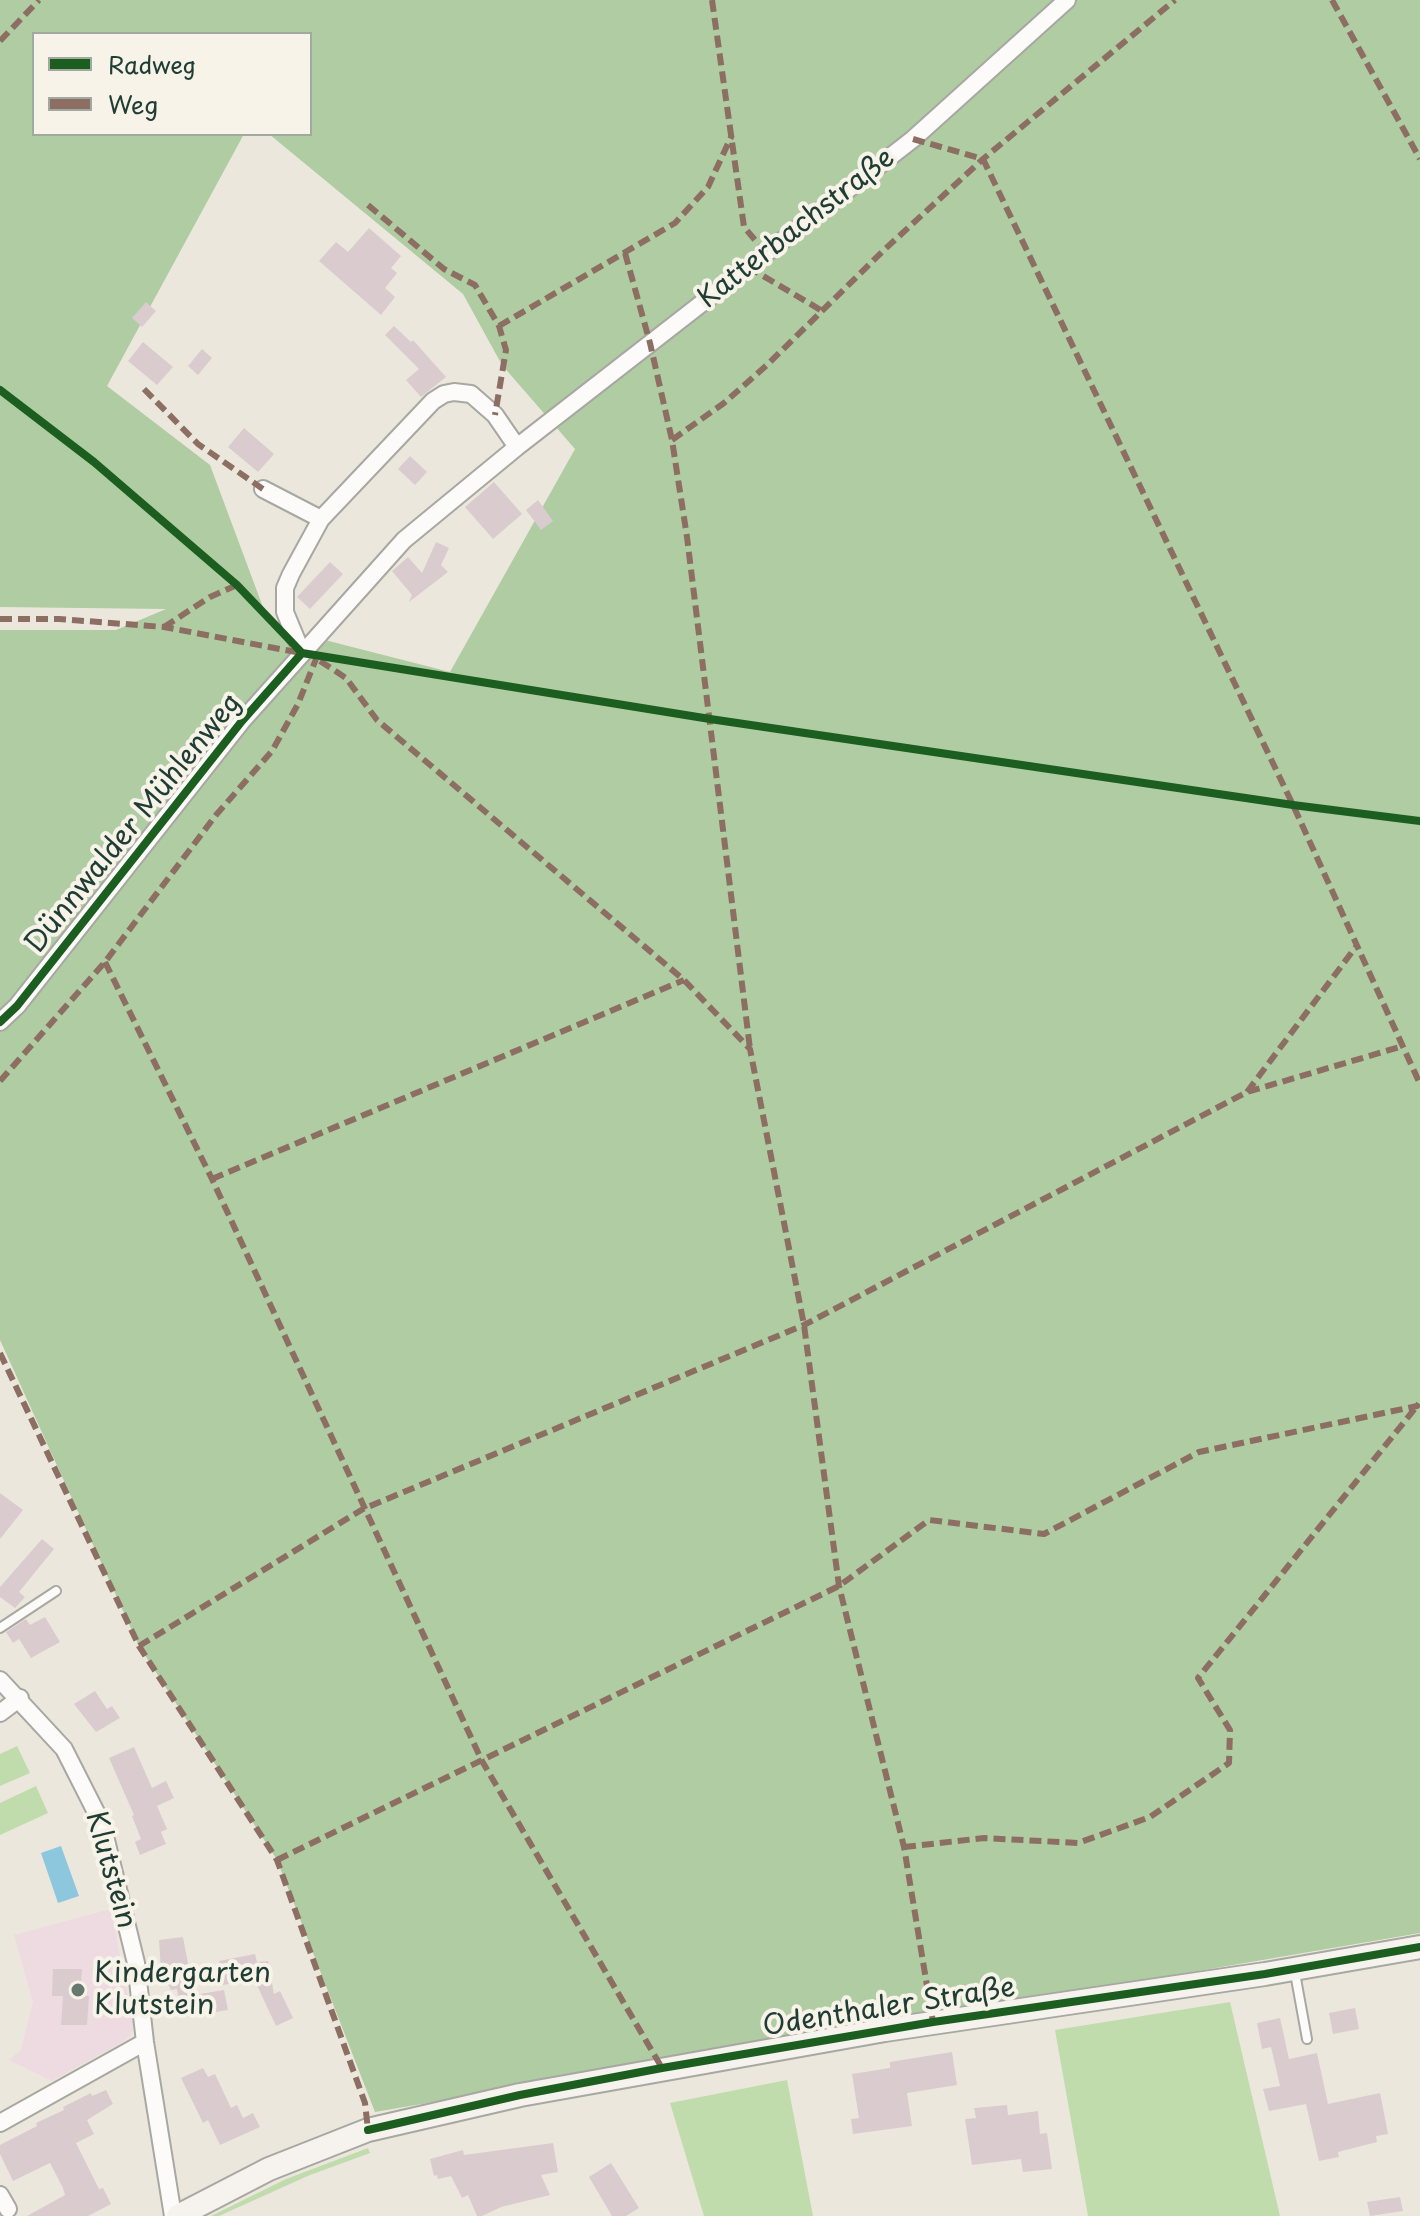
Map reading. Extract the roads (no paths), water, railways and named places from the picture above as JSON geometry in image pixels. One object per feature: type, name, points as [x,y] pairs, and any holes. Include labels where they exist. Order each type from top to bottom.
[{"type":"main road","name":"Odenthaler Straße","points":[[175,2216],[269,2169],[368,2130],[520,2095],[933,2022],[1294,1969],[1420,1947]]},
{"type":"street","name":"Katterbachstraße","points":[[302,653],[404,540],[517,447],[913,139],[1067,0]]},
{"type":"street","points":[[302,653],[285,612],[285,588],[321,519],[433,401],[454,392],[471,394],[495,415],[517,447]]},
{"type":"street","points":[[263,489],[321,519]]},
{"type":"street","name":"Dünnwalder Mühlenweg","points":[[0,1022],[17,1006],[242,721],[302,653]]},
{"type":"street","name":"Klutstein","points":[[0,1680],[20,1698],[64,1749],[102,1824],[136,1963],[145,2042],[175,2216]]},
{"type":"street","points":[[0,1713],[20,1698]]},
{"type":"street","points":[[0,2123],[145,2042]]},
{"type":"lane","points":[[0,1628],[56,1591]]},
{"type":"lane","points":[[1294,1969],[1307,2039]]},
{"type":"water","points":[[61,1846],[79,1896],[58,1903],[41,1853]]},
{"type":"place","name":"Kindergarten Klutstein","points":[[78,1990]]}]
